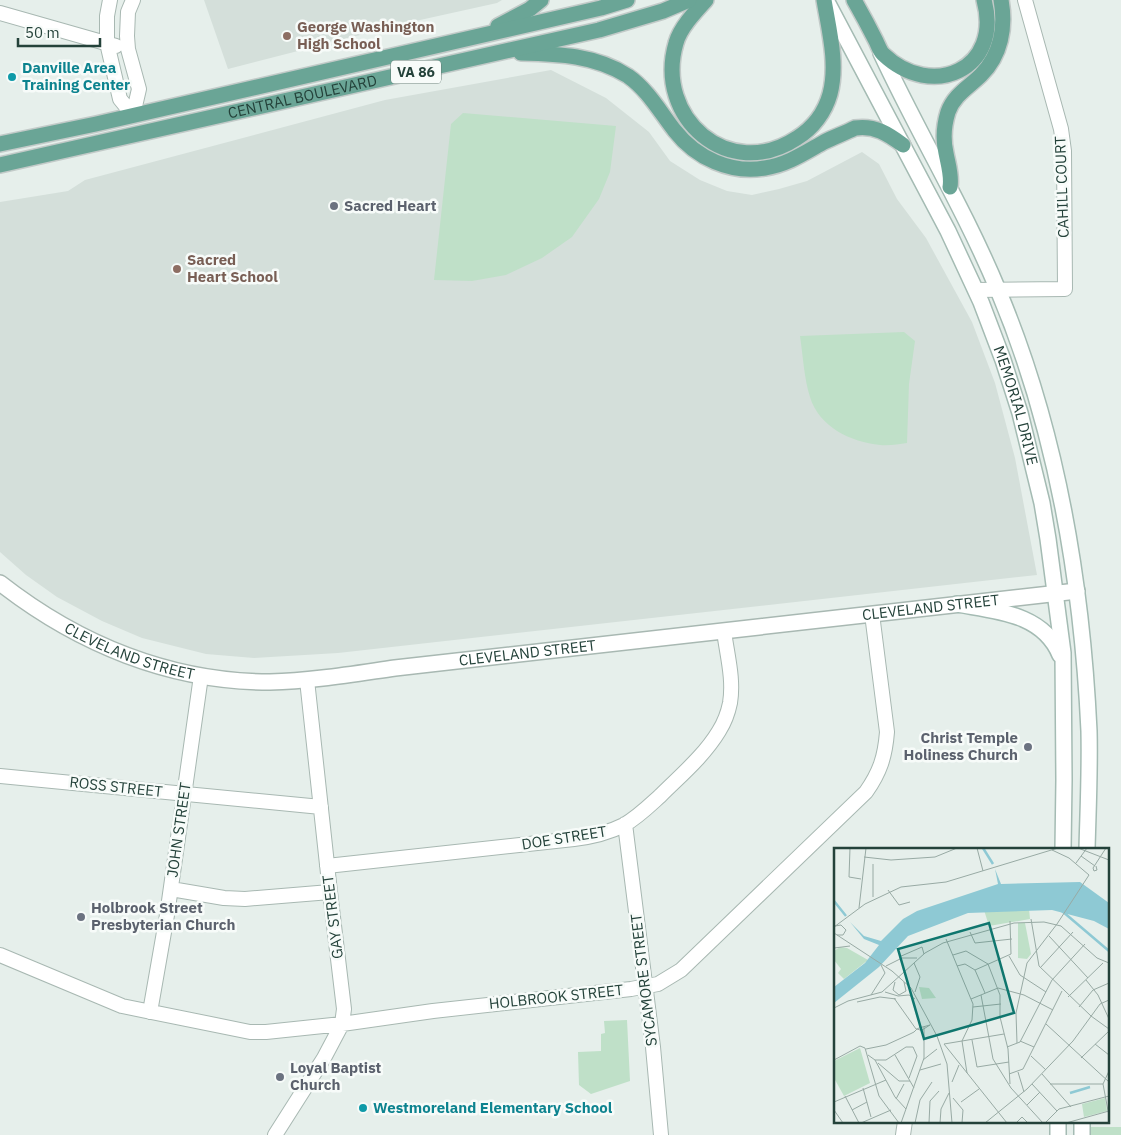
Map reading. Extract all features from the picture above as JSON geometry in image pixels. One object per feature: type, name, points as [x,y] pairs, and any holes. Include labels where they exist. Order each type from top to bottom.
[{"type":"main road","points":[[480,35],[530,9],[541,0]]},
{"type":"main road","name":"CENTRAL BOULEVARD","points":[[0,144],[602,8],[627,0]]},
{"type":"main road","name":"CENTRAL BOULEVARD","points":[[0,165],[628,22],[689,0]]},
{"type":"main road","points":[[706,0],[686,24],[676,41],[672,58],[672,75],[676,101],[692,126],[710,142],[731,151],[750,153],[763,152],[788,145],[808,130],[825,108],[833,81],[833,58],[825,0]]},
{"type":"main road","name":"MEMORIAL DRIVE","points":[[825,0],[903,145],[976,290],[1003,360],[1030,450],[1044,512],[1056,593],[1063,664],[1063,848]]},
{"type":"main road","name":"MEMORIAL DRIVE","points":[[854,0],[882,53],[915,123],[950,187],[998,290],[1024,358],[1045,429],[1063,505],[1077,591],[1089,733],[1088,848]]},
{"type":"main road","points":[[882,53],[913,73],[924,76],[947,76],[958,71],[978,55],[983,45],[988,22],[984,0]]},
{"type":"main road","points":[[950,187],[950,168],[944,140],[948,111],[954,100],[991,63],[998,51],[1003,24],[1001,0]]},
{"type":"main road","points":[[498,53],[573,56],[609,66],[637,84],[652,99],[684,142],[698,153],[722,165],[742,169],[768,168],[803,155],[855,128],[865,126],[874,128],[903,145]]},
{"type":"main road","name":"CLEVELAND STREET","points":[[0,583],[23,602],[51,620],[110,650],[141,662],[201,676],[233,681],[270,682],[307,680],[404,667],[1077,591]]},
{"type":"main road","points":[[957,604],[1013,614],[1026,620],[1050,638],[1063,664]]},
{"type":"main road","points":[[1058,1122],[1058,1135]]},
{"type":"main road","points":[[1082,1122],[1082,1135]]},
{"type":"street","points":[[110,0],[107,16],[108,43],[120,99],[133,115]]},
{"type":"street","points":[[133,0],[128,12],[127,36],[128,49],[138,89],[133,115]]},
{"type":"street","name":"CAHILL COURT","points":[[976,290],[1065,289],[1064,151],[1062,136],[1025,0]]},
{"type":"street","points":[[0,13],[128,49]]},
{"type":"street","name":"HOLBROOK STREET","points":[[0,955],[122,1006],[258,1032],[342,1024],[433,1011],[646,987],[668,979],[681,970],[866,792],[875,779],[882,764],[887,732],[872,614]]},
{"type":"street","name":"DOE STREET","points":[[327,866],[574,839],[594,836],[625,824],[647,809],[707,748],[719,731],[726,716],[731,690],[731,674],[724,631]]},
{"type":"street","name":"JOHN STREET","points":[[150,1012],[171,889],[201,676]]},
{"type":"street","name":"GAY STREET","points":[[275,1135],[311,1079],[342,1024],[344,1009],[307,680]]},
{"type":"street","name":"ROSS STREET","points":[[0,776],[321,807]]},
{"type":"street","name":"SYCAMORE STREET","points":[[625,824],[646,987],[661,1135]]},
{"type":"street","points":[[171,889],[224,898],[245,899],[330,892]]},
{"type":"street","points":[[903,1135],[905,1122]]},
{"type":"shaded area","name":"George Washington High School","points":[[204,0],[502,0],[497,3],[411,22],[228,69]]},
{"type":"shaded area","points":[[551,70],[606,98],[649,132],[670,161],[700,180],[727,191],[752,195],[807,181],[862,152],[879,164],[897,199],[926,238],[972,322],[995,383],[1015,458],[1037,575],[338,653],[254,658],[206,654],[142,638],[102,621],[57,597],[26,575],[0,552],[0,202],[68,191],[85,180],[385,100]]},
{"type":"green space","points":[[463,113],[616,126],[610,172],[599,199],[572,237],[542,258],[506,275],[472,281],[434,280],[451,124]]},
{"type":"green space","points":[[904,332],[915,341],[909,384],[907,443],[880,445],[869,443],[847,436],[828,425],[814,408],[810,397],[800,336]]},
{"type":"green space","points":[[627,1020],[630,1081],[591,1094],[579,1085],[578,1052],[601,1051],[601,1034],[605,1033],[604,1021]]},
{"type":"green space","points":[[1091,1127],[1121,1127],[1121,1135],[1090,1135]]},
{"type":"place","name":"George Washington High School","points":[[287,36]]},
{"type":"place","name":"Danville Area Training Center","points":[[12,77]]},
{"type":"place","name":"Sacred Heart","points":[[334,206]]},
{"type":"place","name":"Sacred Heart School","points":[[177,269]]},
{"type":"place","name":"Christ Temple Holiness Church","points":[[1028,747]]},
{"type":"place","name":"Holbrook Street Presbyterian Church","points":[[81,917]]},
{"type":"place","name":"Loyal Baptist Church","points":[[280,1077]]},
{"type":"place","name":"Westmoreland Elementary School","points":[[363,1108]]}]
